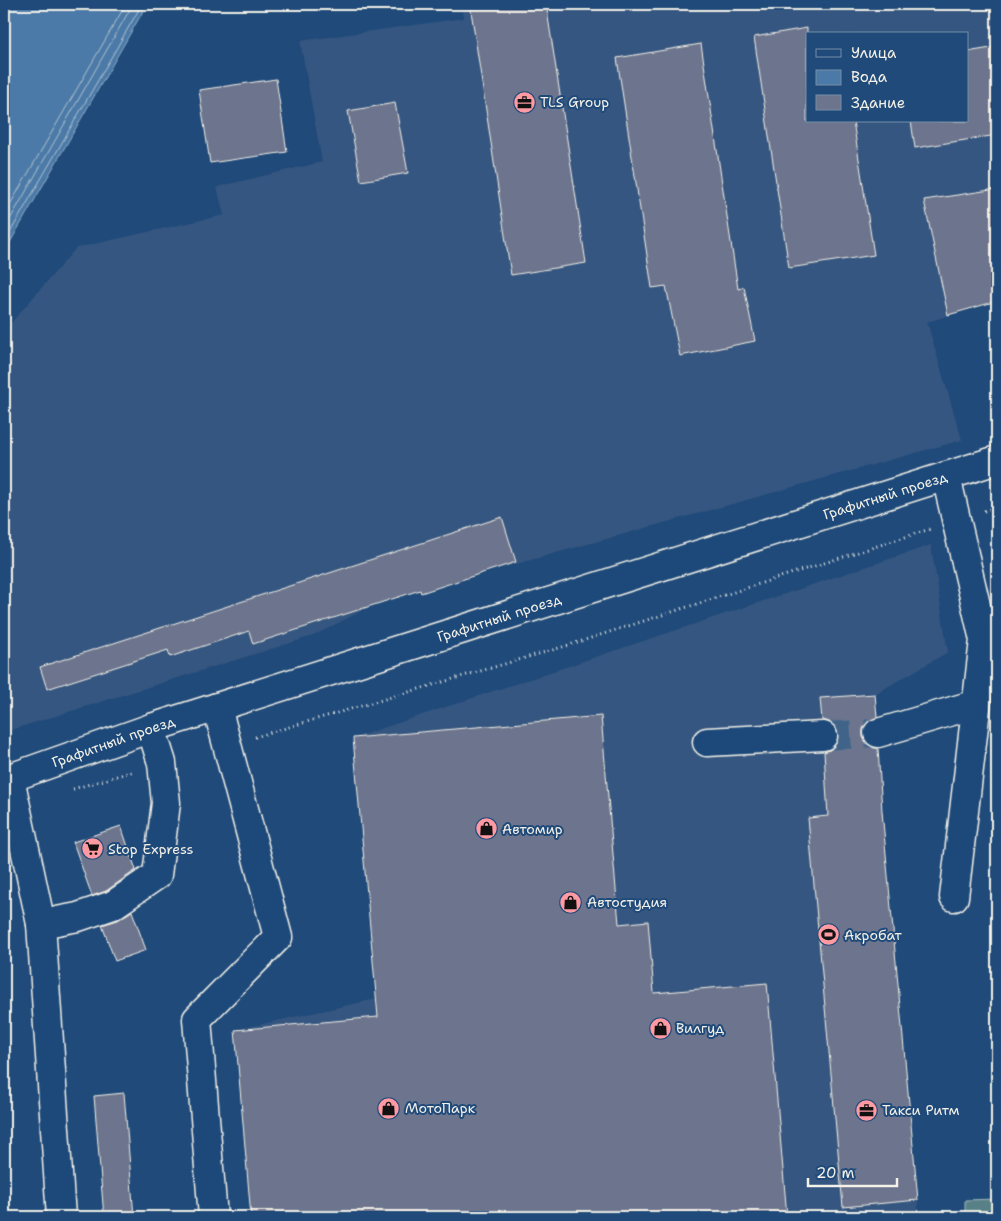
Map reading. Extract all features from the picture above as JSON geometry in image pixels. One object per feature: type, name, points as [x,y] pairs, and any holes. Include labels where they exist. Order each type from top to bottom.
[{"type":"street","name":"Графитный проезд","points":[[7,779],[151,728],[997,460]]},
{"type":"street","points":[[946,476],[984,640],[954,897]]},
{"type":"street","points":[[878,733],[976,704]]},
{"type":"street","points":[[213,1217],[197,1019],[278,937],[217,707]]},
{"type":"street","points":[[41,924],[78,917],[113,905],[157,875],[166,803],[162,764],[151,728]]},
{"type":"street","points":[[707,742],[823,736]]},
{"type":"street","points":[[7,779],[41,924],[61,1217]]},
{"type":"path","points":[[228,745],[566,646],[997,507]]},
{"type":"path","points":[[71,790],[162,764]]},
{"type":"shaded area","points":[[462,4],[997,4],[997,301],[927,322],[962,440],[491,571],[402,590],[313,636],[4,732],[4,331],[76,248],[224,215],[217,187],[322,162],[300,41],[464,18]]},
{"type":"shaded area","points":[[931,545],[948,652],[875,694],[881,797],[918,1217],[251,1217],[235,1030],[376,999],[353,738]]},
{"type":"green space","points":[[997,1199],[997,1217],[965,1217],[965,1200]]},
{"type":"water","points":[[4,4],[145,4],[142,13],[4,253]]},
{"type":"building","points":[[470,4],[546,4],[586,263],[511,275]]},
{"type":"building","points":[[807,28],[806,122],[853,122],[874,255],[789,268],[754,37]]},
{"type":"building","points":[[701,44],[738,289],[744,287],[755,341],[680,356],[666,286],[652,288],[617,58]]},
{"type":"building","points":[[997,47],[997,135],[915,148],[911,122],[968,122],[968,52]]},
{"type":"building","points":[[276,79],[287,152],[210,163],[199,90]]},
{"type":"building","points":[[395,103],[408,173],[361,181],[348,111]]},
{"type":"building","points":[[997,189],[997,301],[948,315],[924,200]]},
{"type":"building","points":[[502,517],[516,562],[421,593],[420,590],[253,644],[249,631],[170,657],[168,650],[47,689],[40,667]]},
{"type":"building","points":[[875,694],[877,717],[866,723],[863,729],[863,737],[868,745],[878,748],[882,811],[918,1200],[843,1207],[808,818],[828,816],[824,752],[832,749],[837,744],[839,736],[836,727],[830,722],[822,720],[820,698]]},
{"type":"building","points":[[601,716],[619,924],[648,921],[654,993],[767,983],[787,1217],[251,1217],[235,1030],[378,1017],[353,738]]},
{"type":"building","points":[[121,826],[136,870],[106,891],[92,896],[73,842]]},
{"type":"building","points":[[132,911],[146,950],[115,961],[102,925],[118,920]]},
{"type":"building","points":[[124,1093],[134,1217],[104,1217],[94,1096]]},
{"type":"tunnel","points":[[823,736],[878,733]]},
{"type":"place","name":"TLS Group","points":[[524,102]]},
{"type":"place","name":"Автомир","points":[[486,829]]},
{"type":"place","name":"Stop Express","points":[[92,849]]},
{"type":"place","name":"Автостудия","points":[[571,902]]},
{"type":"place","name":"Акробат","points":[[828,935]]},
{"type":"place","name":"Вилгуд","points":[[660,1028]]},
{"type":"place","name":"МотоПарк","points":[[389,1108]]},
{"type":"place","name":"Такси Ритм","points":[[866,1110]]}]
